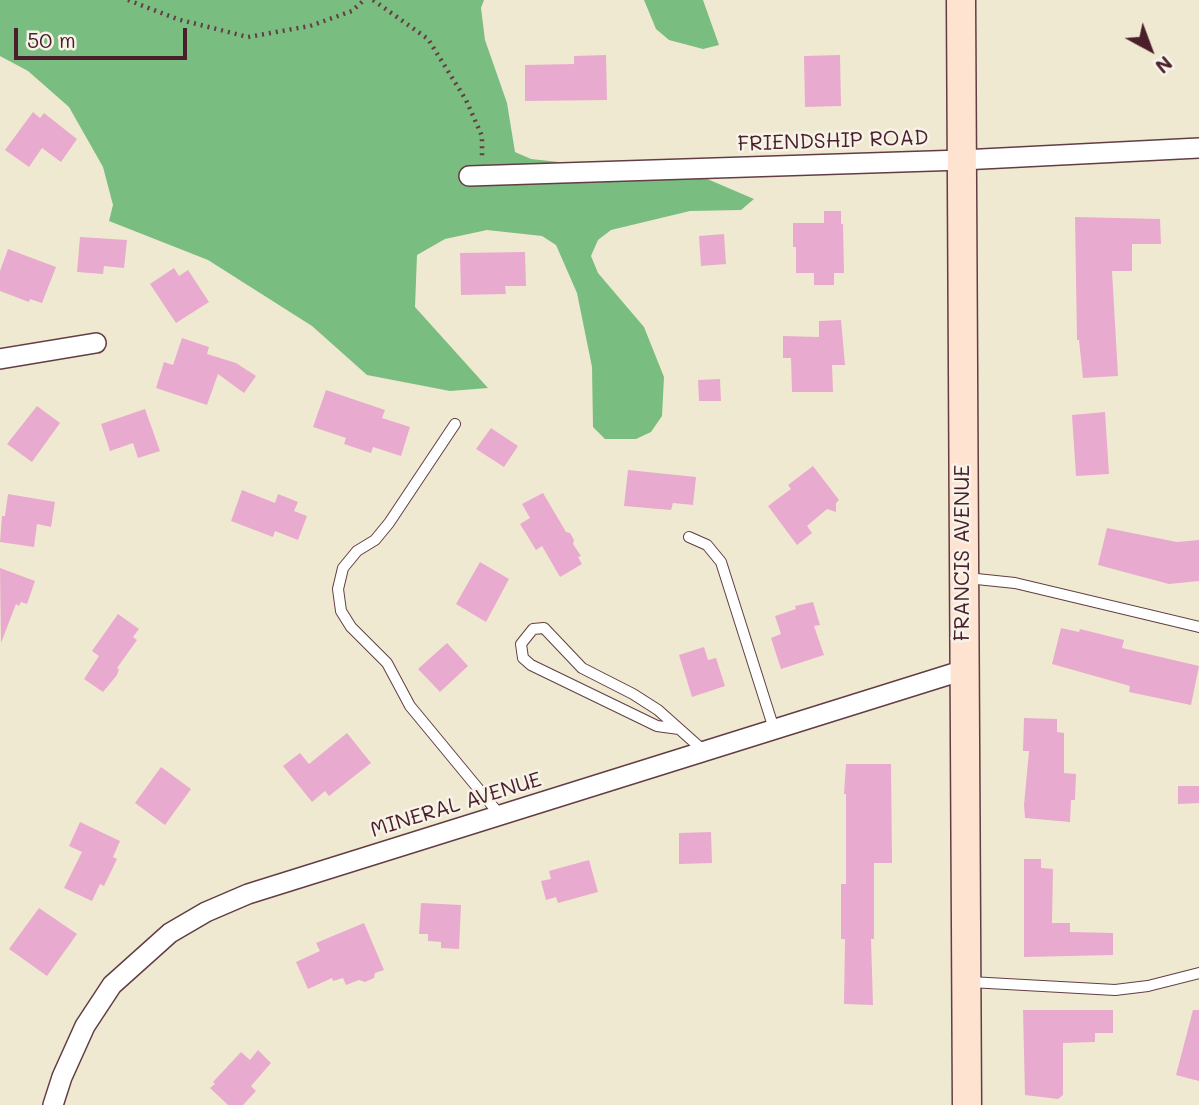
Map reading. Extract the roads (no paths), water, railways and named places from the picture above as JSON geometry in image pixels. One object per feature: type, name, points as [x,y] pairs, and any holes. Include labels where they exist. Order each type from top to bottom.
[{"type":"street","name":"FRANCIS AVENUE","points":[[961,0],[967,1105]]},
{"type":"street","name":"FRIENDSHIP ROAD","points":[[475,176],[962,160],[1199,148]]},
{"type":"street","points":[[0,359],[96,343]]},
{"type":"street","name":"MINERAL AVENUE","points":[[53,1105],[62,1077],[85,1026],[112,985],[170,933],[206,912],[248,894],[964,670]]},
{"type":"lane","points":[[455,424],[389,523],[375,540],[357,551],[343,568],[338,589],[341,611],[351,627],[387,663],[410,706],[500,815]]},
{"type":"lane","points":[[689,537],[707,545],[721,562],[774,729]]},
{"type":"lane","points":[[963,578],[1025,585],[1199,626]]},
{"type":"lane","points":[[679,729],[657,726],[531,665],[523,658],[521,644],[534,629],[544,628],[582,668],[658,710],[704,751]]},
{"type":"lane","points":[[966,982],[1115,990],[1148,986],[1199,973]]}]
